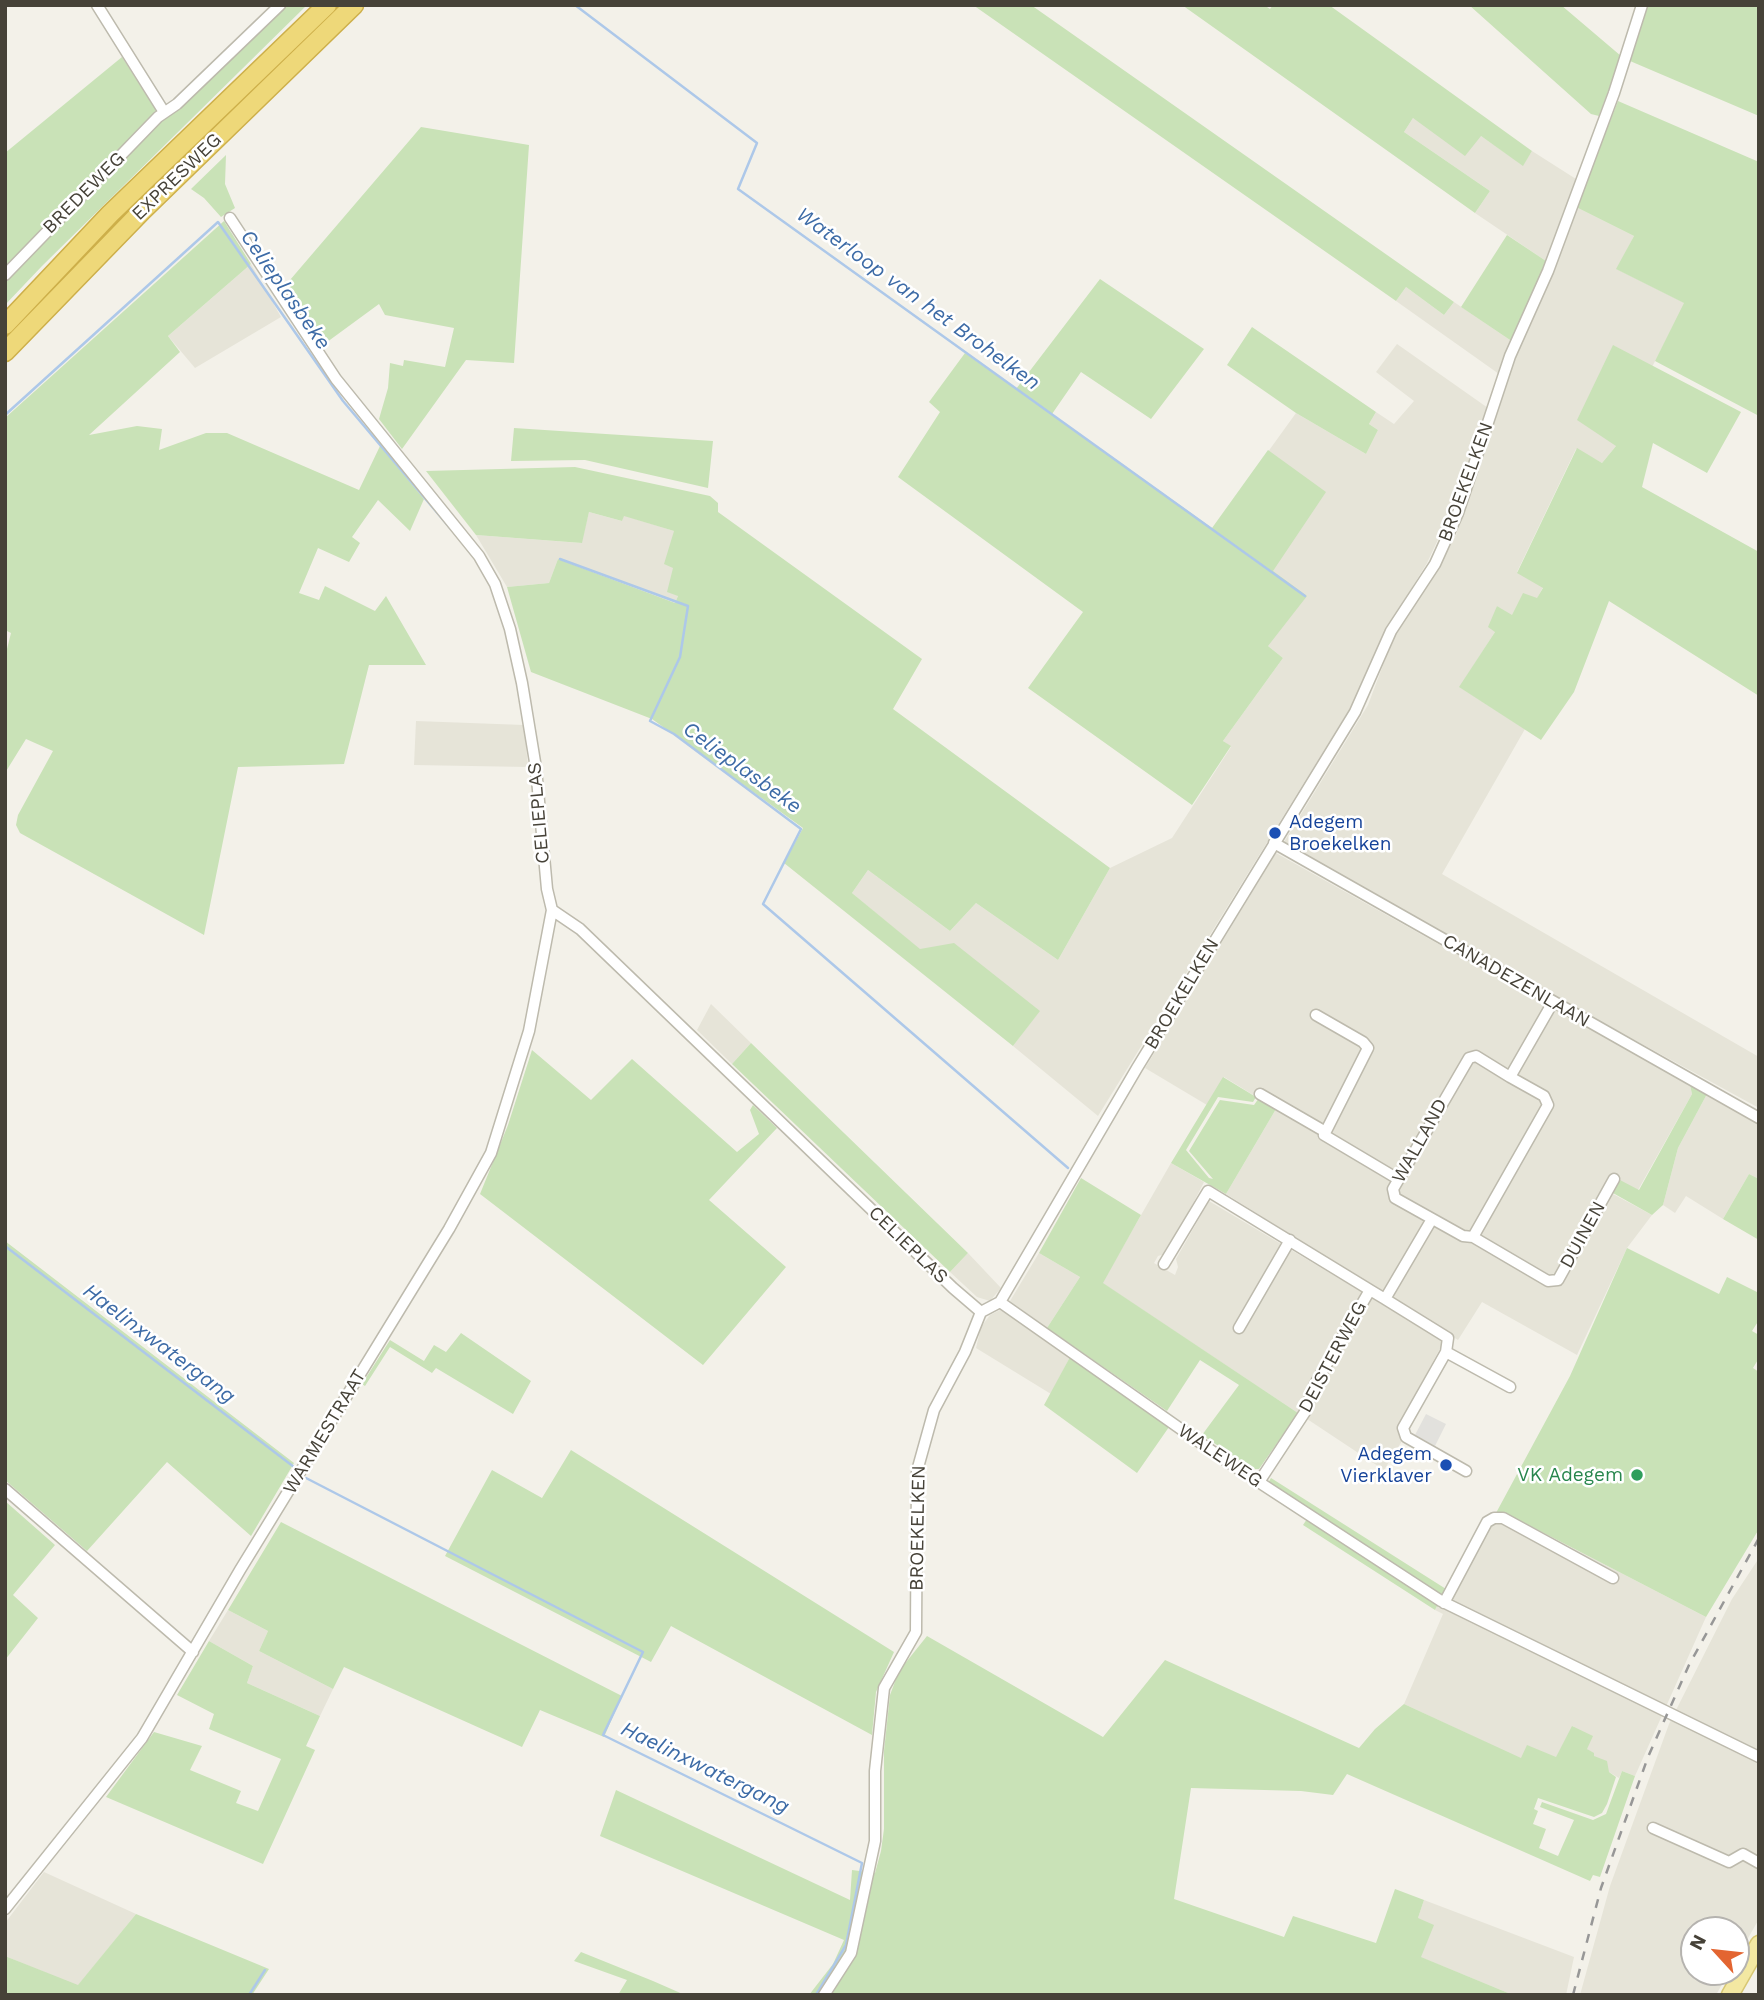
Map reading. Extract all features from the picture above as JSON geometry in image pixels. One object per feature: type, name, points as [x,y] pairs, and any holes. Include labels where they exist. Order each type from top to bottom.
[{"type":"highway","name":"EXPRESWEG","points":[[5,325],[110,215],[327,5]]},
{"type":"highway","name":"EXPRESWEG","points":[[5,352],[143,210],[354,5]]},
{"type":"main road","points":[[1730,1995],[1759,1944]]},
{"type":"street","points":[[97,5],[164,112]]},
{"type":"street","name":"BREDEWEG","points":[[5,275],[164,112],[177,104],[280,5]]},
{"type":"street","name":"BROEKELKEN","points":[[1000,1302],[1137,1068],[1355,712],[1391,631],[1435,564],[1448,537],[1510,356],[1548,271],[1614,93],[1642,5]]},
{"type":"street","name":"CELIEPLAS","points":[[230,218],[336,379],[490,573],[505,611],[522,683],[536,768],[547,889],[552,910],[580,929],[981,1312]]},
{"type":"street","name":"CANADEZENLAAN","points":[[1274,843],[1759,1118]]},
{"type":"street","name":"WARMESTRAAT","points":[[5,1909],[142,1738],[240,1570],[449,1229],[491,1153],[529,1031],[552,910]]},
{"type":"street","points":[[1510,1077],[1553,1002]]},
{"type":"street","points":[[1316,1015],[1363,1042],[1368,1048],[1324,1131]]},
{"type":"street","name":"WALLAND","points":[[1476,1056],[1510,1077],[1544,1096],[1548,1105],[1473,1237],[1463,1236],[1395,1198],[1393,1189],[1398,1179],[1468,1058],[1476,1056]]},
{"type":"street","points":[[1261,1094],[1324,1131],[1327,1138],[1398,1179]]},
{"type":"street","name":"DUINEN","points":[[1473,1237],[1548,1281],[1558,1280],[1614,1179]]},
{"type":"street","points":[[1164,1264],[1208,1191],[1370,1290]]},
{"type":"street","name":"DEISTERWEG","points":[[1259,1482],[1305,1412],[1315,1384],[1370,1290],[1385,1300],[1432,1219]]},
{"type":"street","points":[[1239,1328],[1290,1240]]},
{"type":"street","points":[[1385,1300],[1448,1338],[1446,1352],[1403,1428],[1406,1437],[1466,1471]]},
{"type":"street","points":[[981,1312],[1000,1302]]},
{"type":"street","name":"WALEWEG","points":[[1000,1302],[1259,1482],[1444,1602],[1759,1756]]},
{"type":"street","name":"BROEKELKEN","points":[[824,1995],[851,1953],[875,1842],[877,1746],[884,1688],[916,1632],[915,1513],[921,1450],[934,1410],[965,1352],[981,1312]]},
{"type":"street","points":[[1446,1352],[1510,1387]]},
{"type":"street","points":[[5,1489],[193,1653]]},
{"type":"street","points":[[1444,1602],[1487,1522],[1494,1518],[1503,1518],[1612,1578]]},
{"type":"street","points":[[1653,1828],[1729,1862],[1743,1854],[1759,1863]]},
{"type":"shaded area","points":[[1413,118],[1481,136],[1523,165],[1532,151],[1576,179],[1546,261],[1475,213],[1490,191],[1404,132]]},
{"type":"shaded area","points":[[1576,207],[1634,236],[1617,269],[1685,303],[1652,367],[1614,346],[1616,446],[1602,463],[1576,449],[1517,572],[1543,587],[1537,599],[1512,616],[1497,606],[1495,632],[1460,687],[1525,729],[1442,874],[1759,1057],[1759,1108],[1554,996],[1284,842],[1368,705],[1394,636],[1456,535],[1512,366],[1547,288]]},
{"type":"shaded area","points":[[251,264],[281,317],[195,368],[168,336]]},
{"type":"shaded area","points":[[1406,287],[1444,315],[1454,302],[1513,342],[1499,374],[1396,301]]},
{"type":"shaded area","points":[[1397,344],[1488,408],[1449,516],[1427,563],[1386,630],[1352,705],[1098,1116],[1013,1046],[1039,1011],[920,950],[852,893],[868,870],[950,931],[976,903],[1058,960],[1110,868],[1172,838],[1231,747],[1223,741],[1283,658],[1268,646],[1213,528],[1296,413],[1366,454],[1378,430],[1369,424],[1376,412],[1394,424],[1414,401],[1376,372]]},
{"type":"shaded area","points":[[589,512],[622,521],[623,515],[674,531],[673,568],[678,596],[675,603],[558,559],[549,583],[507,587],[476,535],[581,543]]},
{"type":"shaded area","points":[[416,721],[524,725],[528,767],[414,765]]},
{"type":"shaded area","points":[[1276,853],[1690,1085],[1692,1094],[1638,1190],[1613,1194],[1652,1215],[1627,1248],[1577,1355],[1482,1302],[1458,1340],[1226,1194],[1276,1109],[1224,1077],[1207,1105],[1145,1068]]},
{"type":"shaded area","points":[[711,1004],[751,1043],[732,1064],[697,1030]]},
{"type":"shaded area","points":[[1707,1094],[1759,1124],[1759,1179],[1749,1174],[1723,1219],[1686,1196],[1675,1213],[1663,1205],[1678,1148]]},
{"type":"shaded area","points":[[1171,1163],[1204,1182],[1168,1253],[1158,1256],[1154,1263],[1175,1275],[1178,1267],[1176,1259],[1209,1201],[1444,1341],[1398,1427],[1402,1441],[1384,1470],[1102,1283]]},
{"type":"shaded area","points":[[968,1253],[1001,1288],[990,1301],[977,1297],[950,1272]]},
{"type":"shaded area","points":[[1039,1253],[1080,1277],[1047,1328],[1010,1301]]},
{"type":"shaded area","points":[[1000,1310],[1007,1312],[1070,1357],[1051,1394],[976,1348],[981,1327],[990,1315]]},
{"type":"shaded area","points":[[1426,1414],[1446,1424],[1435,1446],[1415,1435]]},
{"type":"shaded area","points":[[1496,1513],[1511,1516],[1706,1617],[1635,1776],[1622,1771],[1619,1778],[1609,1772],[1587,1749],[1573,1726],[1556,1758],[1521,1759],[1404,1704],[1443,1614],[1435,1610],[1482,1520]]},
{"type":"shaded area","points":[[1759,1558],[1759,1919],[1750,1935],[1750,1916],[1680,1916],[1680,1986],[1721,1986],[1716,1995],[1580,1995],[1610,1886],[1669,1724],[1732,1599]]},
{"type":"shaded area","points":[[228,1610],[268,1631],[259,1651],[333,1689],[320,1716],[247,1683],[253,1666],[209,1641]]},
{"type":"shaded area","points":[[44,1872],[136,1914],[78,1986],[5,1956],[5,1923]]},
{"type":"shaded area","points":[[1424,1900],[1574,1957],[1566,1995],[1513,1995],[1420,1957],[1418,1918]]},
{"type":"green space","points":[[287,5],[307,5],[5,305],[5,281],[158,123],[178,108]]},
{"type":"green space","points":[[973,5],[1031,5],[1454,302],[1444,315],[1406,287],[1396,301]]},
{"type":"green space","points":[[1182,5],[1264,5],[1270,9],[1273,5],[1329,5],[1532,151],[1523,166],[1481,136],[1465,156],[1413,118],[1404,132],[1490,191],[1475,213]]},
{"type":"green space","points":[[1469,5],[1561,5],[1621,56],[1599,116],[1591,114]]},
{"type":"green space","points":[[1647,5],[1759,5],[1759,116],[1630,61]]},
{"type":"green space","points":[[122,57],[156,110],[152,118],[5,268],[5,153]]},
{"type":"green space","points":[[1618,101],[1759,162],[1759,416],[1655,361],[1684,303],[1616,269],[1634,236],[1576,207]]},
{"type":"green space","points":[[421,127],[529,145],[514,363],[466,360],[402,449],[379,419],[388,388],[390,363],[403,366],[404,360],[445,367],[454,328],[385,315],[379,304],[323,345],[284,287]]},
{"type":"green space","points":[[226,155],[225,184],[235,208],[221,217],[204,198],[191,189]]},
{"type":"green space","points":[[224,221],[251,264],[168,336],[180,352],[89,435],[137,426],[162,429],[159,450],[206,433],[227,433],[359,490],[380,446],[424,499],[410,531],[378,500],[352,537],[360,543],[349,562],[318,548],[299,593],[319,600],[325,586],[375,611],[386,596],[426,665],[369,665],[344,764],[238,767],[204,935],[20,833],[16,825],[18,815],[53,751],[26,739],[5,773],[5,657],[11,633],[5,630],[5,418]]},
{"type":"green space","points":[[1507,235],[1546,261],[1513,342],[1461,307]]},
{"type":"green space","points":[[1100,279],[1204,349],[1151,419],[1081,372],[1052,414],[1212,528],[1268,450],[1326,492],[1273,571],[1307,596],[1268,646],[1283,658],[1223,741],[1231,746],[1192,805],[1028,688],[1083,612],[898,477],[940,412],[929,402],[965,353],[1016,389]]},
{"type":"green space","points":[[1252,327],[1376,412],[1369,424],[1378,430],[1366,454],[1296,413],[1227,365]]},
{"type":"green space","points":[[1613,345],[1741,412],[1707,473],[1653,443],[1642,487],[1759,552],[1759,696],[1609,601],[1574,692],[1541,740],[1459,687],[1495,632],[1488,627],[1497,606],[1512,615],[1523,593],[1537,598],[1543,588],[1517,573],[1577,448],[1602,463],[1616,446],[1577,420]]},
{"type":"green space","points":[[514,428],[713,441],[708,488],[585,460],[511,461]]},
{"type":"green space","points":[[575,467],[710,496],[718,503],[718,512],[922,659],[893,709],[1110,868],[1058,960],[976,903],[950,931],[868,870],[852,893],[920,949],[954,943],[1040,1011],[1013,1046],[784,863],[803,828],[652,719],[531,672],[507,587],[549,583],[558,559],[675,603],[678,596],[667,592],[673,568],[664,564],[674,531],[624,516],[622,521],[589,512],[582,543],[476,535],[426,471]]},
{"type":"green space","points":[[751,1043],[968,1253],[950,1272],[732,1064]]},
{"type":"green space","points":[[532,1050],[591,1100],[632,1059],[737,1152],[759,1134],[750,1110],[753,1105],[777,1128],[709,1200],[786,1267],[703,1365],[480,1194],[508,1125]]},
{"type":"green space","points":[[1223,1077],[1256,1097],[1253,1102],[1218,1097],[1186,1150],[1209,1178],[1213,1179],[1189,1151],[1220,1100],[1254,1105],[1259,1098],[1276,1109],[1226,1194],[1171,1163]]},
{"type":"green space","points":[[1690,1085],[1707,1094],[1678,1148],[1663,1205],[1652,1215],[1613,1193],[1620,1180],[1639,1190],[1692,1094]]},
{"type":"green space","points":[[1749,1174],[1759,1179],[1759,1240],[1723,1219]]},
{"type":"green space","points":[[1081,1178],[1141,1215],[1103,1283],[1298,1413],[1259,1469],[1253,1469],[1202,1435],[1239,1385],[1200,1360],[1167,1411],[1047,1328],[1080,1277],[1039,1253]]},
{"type":"green space","points":[[5,1241],[294,1463],[251,1536],[167,1462],[87,1551],[5,1480]]},
{"type":"green space","name":"VK Adegem","points":[[1627,1248],[1719,1294],[1727,1277],[1759,1293],[1759,1320],[1752,1331],[1759,1335],[1759,1358],[1753,1368],[1759,1372],[1759,1529],[1706,1617],[1511,1516],[1496,1513],[1570,1376]]},
{"type":"green space","points":[[461,1333],[531,1381],[513,1414],[436,1368],[432,1373],[390,1347],[365,1386],[362,1384],[390,1340],[424,1361],[434,1345],[446,1352]]},
{"type":"green space","points":[[1070,1357],[1169,1427],[1137,1473],[1044,1405]]},
{"type":"green space","points":[[571,1450],[894,1652],[876,1692],[872,1735],[671,1626],[651,1662],[445,1556],[492,1470],[542,1498]]},
{"type":"green space","points":[[1271,1478],[1446,1589],[1435,1610],[1303,1525],[1311,1513],[1268,1483]]},
{"type":"green space","points":[[5,1501],[55,1545],[13,1595],[38,1618],[5,1660]]},
{"type":"green space","points":[[281,1522],[622,1696],[604,1737],[540,1710],[522,1747],[344,1667],[333,1689],[259,1651],[268,1631],[228,1610]]},
{"type":"green space","points":[[927,1636],[1103,1737],[1165,1660],[1359,1748],[1375,1729],[1404,1704],[1521,1758],[1527,1745],[1556,1757],[1572,1726],[1593,1736],[1587,1749],[1594,1753],[1594,1756],[1607,1761],[1609,1772],[1616,1777],[1607,1804],[1602,1813],[1594,1817],[1538,1798],[1534,1809],[1538,1811],[1533,1824],[1546,1829],[1539,1848],[1558,1856],[1574,1820],[1540,1807],[1542,1802],[1593,1820],[1606,1814],[1622,1771],[1635,1776],[1600,1877],[1593,1875],[1590,1881],[1347,1774],[1333,1795],[1301,1791],[1191,1788],[1174,1899],[1284,1937],[1293,1916],[1376,1943],[1395,1889],[1424,1900],[1418,1918],[1434,1925],[1421,1957],[1513,1995],[809,1995],[833,1964],[844,1940],[600,1836],[616,1790],[850,1900],[852,1870],[875,1873],[881,1851],[884,1829],[884,1751],[890,1695],[899,1671]]},
{"type":"green space","points":[[209,1641],[253,1666],[247,1683],[320,1716],[306,1746],[315,1750],[263,1864],[106,1797],[154,1732],[202,1746],[190,1770],[241,1791],[236,1803],[258,1811],[281,1759],[209,1729],[214,1714],[177,1695]]},
{"type":"green space","points":[[136,1914],[269,1969],[252,1995],[5,1995],[5,1956],[78,1985]]},
{"type":"green space","points":[[581,1952],[685,1995],[618,1995],[627,1980],[574,1961]]},
{"type":"waterway","name":"Waterloop van het Brohelken","points":[[575,5],[757,143],[738,189],[1305,596]]},
{"type":"waterway","name":"Celieplasbeke","points":[[5,415],[218,222],[343,401],[450,528]]},
{"type":"waterway","name":"Celieplasbeke","points":[[560,559],[688,606],[680,657],[650,721],[674,734],[801,829],[763,904],[1068,1168]]},
{"type":"waterway","name":"Haelinxwatergang","points":[[5,1246],[294,1467]]},
{"type":"waterway","name":"Haelinxwatergang","points":[[306,1478],[643,1652],[603,1735],[862,1863],[846,1945],[816,1995]]},
{"type":"waterway","points":[[249,1995],[265,1970]]},
{"type":"railway","points":[[1573,1995],[1601,1888],[1648,1757],[1689,1665],[1759,1538]]},
{"type":"place","name":"Adegem Broekelken","points":[[1275,833]]},
{"type":"place","name":"Adegem Vierklaver","points":[[1446,1465]]},
{"type":"place","name":"VK Adegem","points":[[1637,1475]]}]
